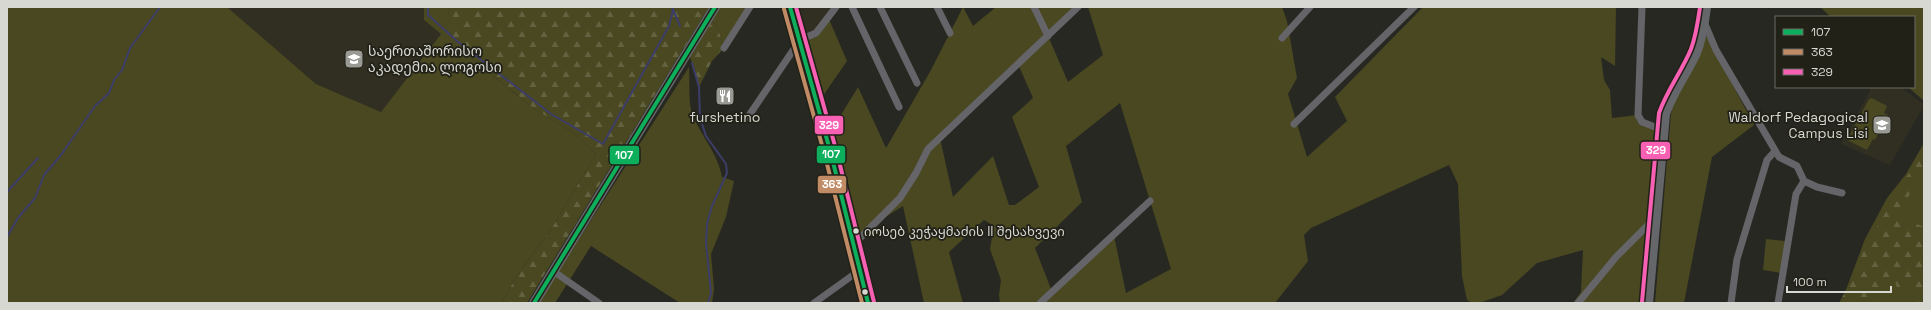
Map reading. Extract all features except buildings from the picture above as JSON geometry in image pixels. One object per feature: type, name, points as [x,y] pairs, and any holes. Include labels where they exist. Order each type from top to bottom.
[{"type":"street","points":[[534,303],[715,7]]},
{"type":"street","points":[[724,48],[750,7]]},
{"type":"street","points":[[790,7],[854,244],[868,303]]},
{"type":"street","points":[[748,117],[800,40],[816,33],[836,7]]},
{"type":"street","points":[[852,7],[899,107]]},
{"type":"street","points":[[880,7],[917,83]]},
{"type":"street","points":[[937,7],[950,33]]},
{"type":"street","points":[[1034,7],[1048,36]]},
{"type":"street","points":[[854,244],[900,198],[928,149],[1078,7]]},
{"type":"street","points":[[1282,38],[1310,7]]},
{"type":"street","points":[[1294,124],[1414,7]]},
{"type":"street","points":[[1642,7],[1638,115],[1642,122],[1662,130]]},
{"type":"street","points":[[1648,303],[1662,130],[1669,102],[1696,52],[1704,23],[1706,7]]},
{"type":"street","points":[[1704,23],[1716,50],[1779,157],[1798,166],[1804,181],[1817,187],[1842,192]]},
{"type":"street","points":[[1731,303],[1737,259],[1767,160],[1775,151]]},
{"type":"street","points":[[1778,303],[1796,194],[1804,181]]},
{"type":"street","points":[[1040,303],[1150,201]]},
{"type":"street","points":[[1578,303],[1616,257],[1656,217]]},
{"type":"street","points":[[814,303],[860,270]]},
{"type":"street","points":[[553,271],[599,303]]},
{"type":"shaded area","name":"საერთაშორისო აკადემია ლოგოსი","points":[[227,7],[424,7],[424,20],[441,34],[381,112],[316,84]]},
{"type":"shaded area","points":[[790,7],[836,7],[816,33],[800,40]]},
{"type":"shaded area","name":"Waldorf Pedagogical Campus Lisi","points":[[1871,88],[1902,88],[1924,105],[1890,165],[1841,144]]},
{"type":"green space","points":[[7,7],[227,7],[316,84],[381,112],[441,34],[424,20],[424,7],[448,7],[452,43],[536,110],[574,133],[596,154],[550,231],[517,276],[501,303],[7,303]]},
{"type":"green space","points":[[448,7],[709,7],[527,303],[501,303],[517,276],[550,231],[596,154],[574,133],[536,110],[451,42]]},
{"type":"green space","points":[[715,7],[750,7],[724,48],[718,28],[709,17]]},
{"type":"green space","points":[[963,7],[973,26],[996,7],[1078,7],[1048,36],[1068,82],[1103,55],[1088,7],[1282,7],[1287,21],[1297,78],[1288,94],[1307,157],[1347,121],[1335,97],[1423,7],[1616,7],[1615,66],[1601,57],[1604,80],[1610,90],[1612,118],[1638,115],[1662,130],[1648,303],[1573,303],[1581,292],[1583,250],[1537,263],[1502,295],[1479,303],[1472,303],[1467,300],[1462,276],[1458,184],[1449,165],[1311,228],[1304,235],[1308,261],[1275,303],[1000,303],[999,295],[1001,280],[990,249],[994,226],[984,220],[949,252],[963,303],[924,303],[903,206],[852,238],[827,138],[858,87],[886,148],[931,70]],"holes":[[[1018,64],[1033,98],[1012,117],[1039,187],[1015,205],[1009,205],[993,156],[953,197],[940,138]],[[1120,103],[1171,269],[1126,293],[1113,231],[1051,289],[1035,248],[1082,202],[1066,146]]]},
{"type":"green space","points":[[1820,7],[1924,7],[1924,101],[1909,88],[1915,88],[1915,16],[1830,16]]},
{"type":"green space","points":[[709,17],[718,28],[724,48],[712,61],[699,87],[688,50]]},
{"type":"green space","points":[[828,17],[847,61],[818,103],[800,40],[816,33]]},
{"type":"green space","points":[[1704,37],[1707,37],[1754,125],[1712,157],[1684,303],[1655,303],[1671,114],[1674,100]]},
{"type":"green space","points":[[689,67],[691,108],[695,121],[717,160],[722,177],[734,181],[726,217],[711,254],[714,289],[712,303],[680,303],[591,246],[555,303],[538,303]]},
{"type":"green space","points":[[1872,98],[1887,106],[1884,113],[1888,115],[1875,140],[1873,139],[1867,150],[1849,141],[1848,138],[1869,99]]},
{"type":"green space","points":[[1924,143],[1924,303],[1841,303],[1865,239],[1887,198],[1906,174]]},
{"type":"green space","points":[[1924,147],[1924,169],[1899,213],[1907,220],[1924,227],[1924,303],[1912,303],[1915,288],[1899,292],[1892,276],[1880,291],[1874,303],[1839,303],[1857,269],[1863,251]]},
{"type":"green space","points":[[1766,239],[1785,241],[1781,273],[1763,270]]},
{"type":"waterway","points":[[7,237],[18,218],[35,198],[44,175],[61,155],[95,106],[109,93],[114,80],[122,70],[130,48],[160,7]]},
{"type":"waterway","points":[[428,7],[428,15],[457,41],[551,114],[603,144],[669,26],[673,10]]},
{"type":"waterway","points":[[672,7],[680,26]]},
{"type":"waterway","points":[[692,63],[699,87],[700,118],[706,136],[726,164],[727,173],[712,206],[707,224],[706,243],[711,293],[708,303]]},
{"type":"waterway","points":[[7,192],[38,158]]},
{"type":"transit line","name":"107","points":[[534,303],[715,7]]},
{"type":"transit line","name":"107","points":[[790,7],[831,154],[868,303]]},
{"type":"transit line","name":"329","points":[[796,7],[837,153],[874,302]]},
{"type":"transit line","name":"329","points":[[1642,302],[1659,113],[1666,96],[1691,49],[1696,34],[1700,7]]},
{"type":"transit line","name":"363","points":[[784,9],[825,156],[862,303]]},
{"type":"place","name":"საერთაშორისო აკადემია ლოგოსი","points":[[354,59]]},
{"type":"place","name":"furshetino","points":[[725,96]]},
{"type":"place","name":"Waldorf Pedagogical Campus Lisi","points":[[1882,125]]},
{"type":"place","name":"იოსებ კეჭაყმაძის II შესახვევი","points":[[856,231]]}]
